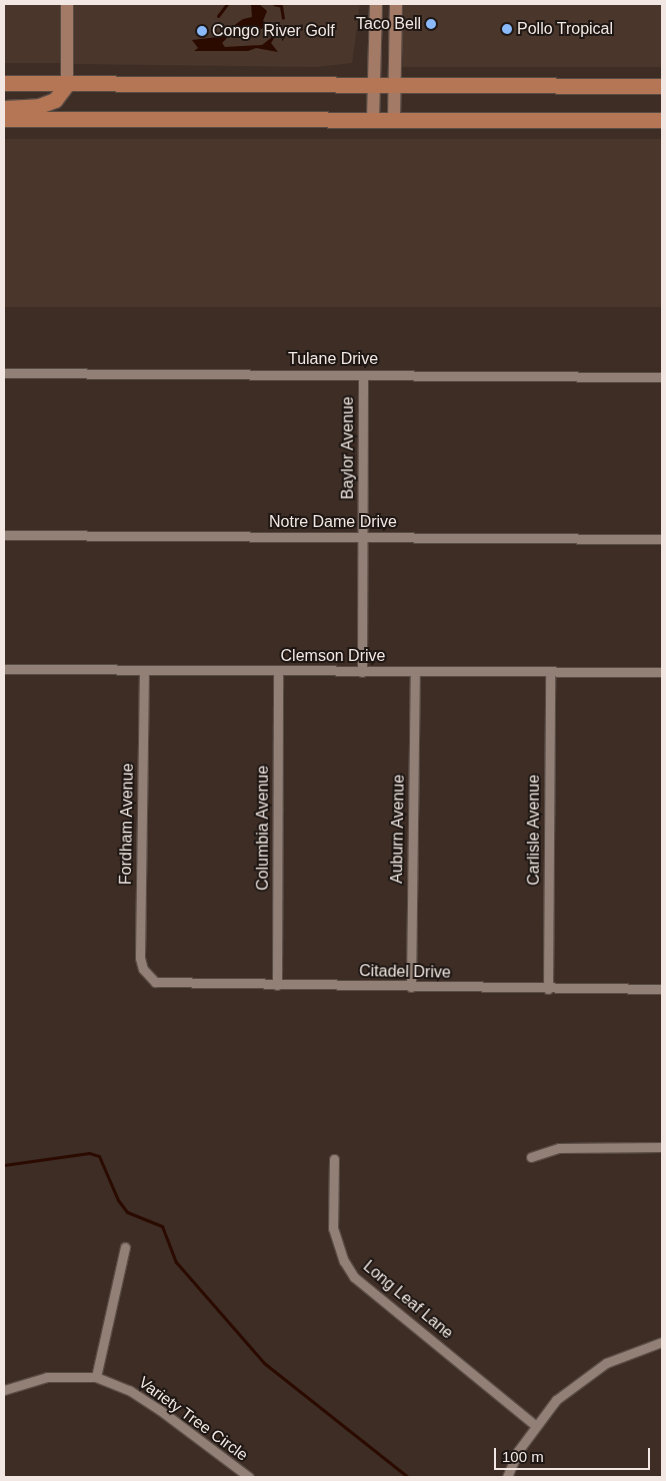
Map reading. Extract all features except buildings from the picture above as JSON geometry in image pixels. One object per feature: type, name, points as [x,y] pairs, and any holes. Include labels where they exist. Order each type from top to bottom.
[{"type":"main road","points":[[4,108],[39,106],[55,100],[66,84],[67,4]]},
{"type":"main road","points":[[373,119],[376,4]]},
{"type":"main road","points":[[394,119],[393,85],[396,4]]},
{"type":"main road","points":[[4,83],[662,86]]},
{"type":"main road","points":[[4,119],[662,120]]},
{"type":"street","name":"Tulane Drive","points":[[4,373],[662,377]]},
{"type":"street","name":"Baylor Avenue","points":[[362,672],[363,374]]},
{"type":"street","name":"Notre Dame Drive","points":[[4,535],[662,539]]},
{"type":"street","name":"Clemson Drive","points":[[4,669],[662,672]]},
{"type":"street","name":"Fordham Avenue","points":[[144,670],[140,958],[148,977]]},
{"type":"street","name":"Columbia Avenue","points":[[277,985],[278,671]]},
{"type":"street","name":"Auburn Avenue","points":[[411,987],[415,672]]},
{"type":"street","name":"Carlisle Avenue","points":[[548,988],[550,672]]},
{"type":"street","name":"Citadel Drive","points":[[148,977],[166,985],[662,988]]},
{"type":"street","points":[[531,1158],[559,1148],[662,1147]]},
{"type":"street","name":"Long Leaf Lane","points":[[334,1158],[333,1228],[344,1261],[354,1276],[535,1425]]},
{"type":"street","points":[[96,1377],[125,1247]]},
{"type":"street","points":[[507,1477],[518,1451],[535,1425],[556,1400],[580,1379],[628,1352],[662,1342]]},
{"type":"street","name":"Variety Tree Circle","points":[[4,1390],[47,1376],[96,1377],[129,1390],[152,1405],[245,1476]]},
{"type":"shaded area","points":[[4,4],[62,4],[62,63],[4,63]]},
{"type":"shaded area","points":[[72,4],[360,4],[352,63],[316,67],[72,64]]},
{"type":"shaded area","points":[[251,4],[259,4],[267,11],[263,21],[280,29],[271,43],[278,52],[256,48],[248,51],[194,51],[198,48],[192,40],[218,37],[243,19],[252,17]],"holes":[[[267,27],[271,29],[271,38],[262,45],[225,47],[222,43],[236,29],[254,31]]]},
{"type":"shaded area","points":[[402,4],[662,4],[662,67],[402,67]]},
{"type":"shaded area","points":[[4,139],[662,139],[662,307],[4,307]]},
{"type":"waterway","points":[[218,16],[227,4]]},
{"type":"waterway","points":[[274,4],[281,6],[283,18]]},
{"type":"waterway","points":[[4,1165],[89,1153],[99,1156],[118,1200],[127,1212],[162,1226],[176,1262],[264,1363],[408,1477]]},
{"type":"place","name":"Taco Bell","points":[[431,24]]},
{"type":"place","name":"Pollo Tropical","points":[[507,29]]},
{"type":"place","name":"Congo River Golf","points":[[202,31]]}]
